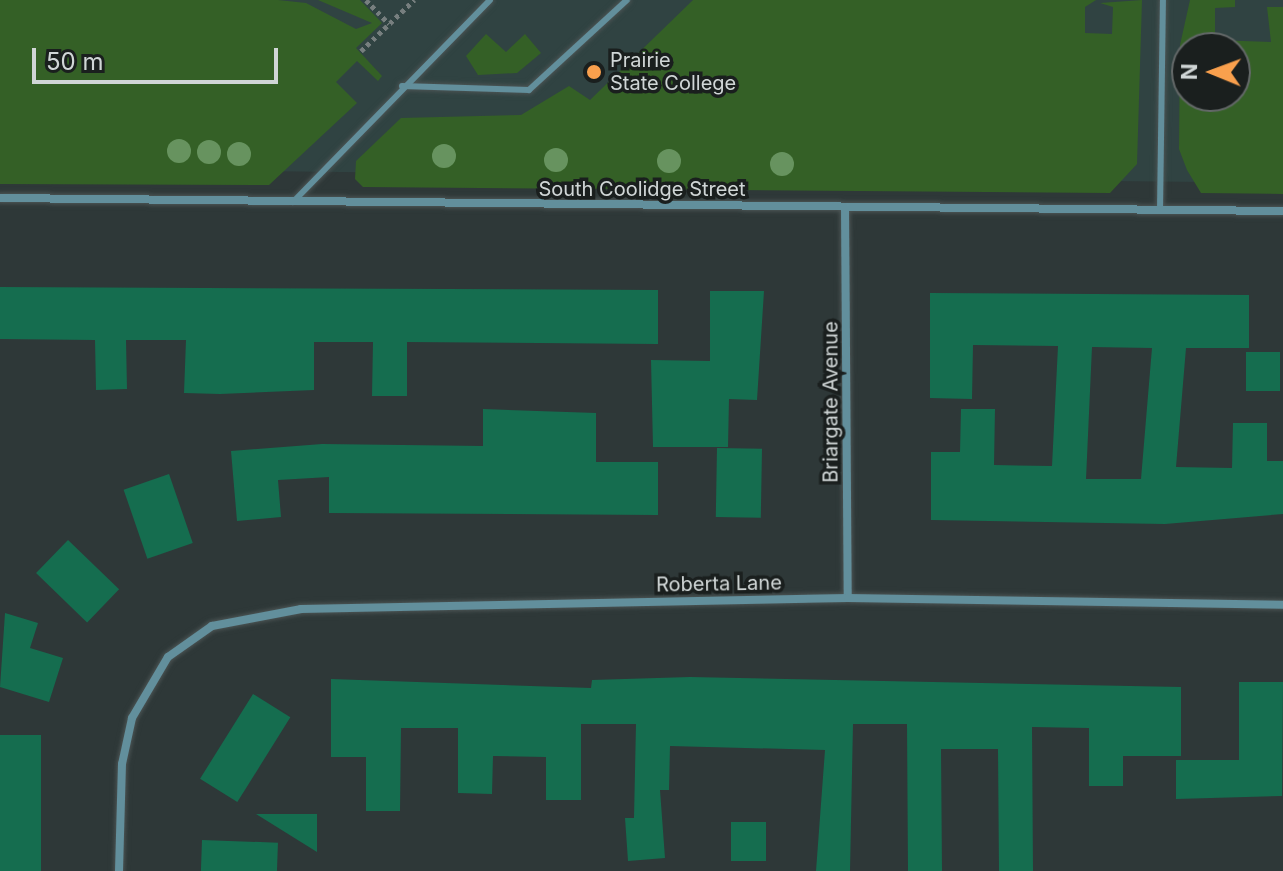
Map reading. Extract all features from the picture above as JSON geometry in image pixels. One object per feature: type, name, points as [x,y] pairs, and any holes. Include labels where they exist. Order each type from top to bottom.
[{"type":"street","name":"South Coolidge Street","points":[[0,198],[1283,211]]},
{"type":"street","name":"Briargate Avenue","points":[[845,207],[848,598]]},
{"type":"street","name":"Roberta Lane","points":[[119,871],[125,740],[139,699],[168,657],[212,626],[301,609],[848,598],[1283,605]]},
{"type":"lane","points":[[293,202],[402,86],[490,0]]},
{"type":"lane","points":[[402,86],[529,90],[627,0]]},
{"type":"lane","points":[[1160,210],[1163,0]]},
{"type":"path","points":[[366,0],[389,24]]},
{"type":"path","points":[[361,51],[414,0]]},
{"type":"shaded area","name":"Prairie State College","points":[[0,0],[1283,0],[1283,183],[0,168]]},
{"type":"green space","points":[[0,0],[278,0],[306,3],[356,29],[372,23],[318,0],[360,0],[382,23],[356,48],[382,76],[378,81],[357,61],[336,82],[357,103],[269,185],[0,184]]},
{"type":"green space","points":[[693,0],[1096,0],[1085,7],[1085,33],[1112,34],[1113,7],[1100,3],[1142,0],[1137,164],[1110,193],[363,187],[355,179],[356,161],[401,118],[521,115],[569,86],[590,100]]},
{"type":"green space","points":[[1190,0],[1235,0],[1235,7],[1215,8],[1215,32],[1183,32]]},
{"type":"green space","points":[[1267,7],[1283,7],[1283,194],[1201,193],[1179,149],[1179,112],[1251,112],[1251,41],[1271,42]]},
{"type":"green space","points":[[486,34],[506,52],[525,34],[541,53],[517,73],[478,75],[466,56]]},
{"type":"building","points":[[0,287],[658,290],[658,344],[407,342],[407,396],[372,396],[373,342],[314,342],[314,390],[220,394],[184,393],[186,340],[126,340],[127,389],[96,390],[95,340],[0,339]]},
{"type":"building","points":[[710,291],[764,291],[757,400],[729,399],[728,447],[653,447],[651,360],[710,361]]},
{"type":"building","points":[[930,293],[1249,295],[1249,348],[1186,348],[1176,467],[1232,468],[1233,423],[1267,423],[1267,461],[1283,461],[1283,514],[1165,524],[931,520],[931,452],[960,452],[961,409],[995,409],[994,465],[1052,466],[1058,346],[973,345],[972,399],[930,398]],"holes":[[[1092,347],[1152,348],[1141,479],[1086,479]]]},
{"type":"building","points":[[1246,352],[1280,352],[1280,391],[1246,391]]},
{"type":"building","points":[[483,409],[596,413],[596,462],[658,462],[658,515],[329,513],[329,477],[278,480],[281,517],[237,521],[231,451],[322,444],[483,446]]},
{"type":"building","points":[[717,448],[762,449],[761,518],[716,517]]},
{"type":"building","points":[[169,474],[193,543],[147,559],[124,490]]},
{"type":"building","points":[[68,540],[119,589],[87,622],[36,573]]},
{"type":"building","points":[[5,613],[38,623],[30,648],[63,658],[49,702],[0,687]]},
{"type":"building","points":[[690,677],[1181,687],[1181,756],[1123,756],[1123,786],[1089,786],[1089,728],[1032,727],[1033,871],[999,871],[998,749],[941,749],[942,871],[908,871],[907,724],[853,724],[850,871],[816,871],[825,750],[670,746],[669,790],[660,790],[665,858],[628,861],[625,818],[634,818],[636,724],[581,724],[581,800],[546,800],[546,757],[493,756],[492,794],[458,793],[458,728],[401,728],[400,811],[366,811],[366,757],[331,757],[331,679],[591,688],[592,680]]},
{"type":"building","points":[[1239,682],[1283,682],[1282,796],[1176,799],[1176,760],[1239,760]]},
{"type":"building","points":[[253,694],[290,717],[237,802],[200,779]]},
{"type":"building","points":[[0,735],[41,735],[41,871],[0,871]]},
{"type":"building","points":[[256,814],[317,814],[317,852]]},
{"type":"building","points":[[731,822],[766,822],[766,861],[731,861]]},
{"type":"building","points":[[202,840],[278,843],[277,871],[201,871]]},
{"type":"place","name":"Prairie State College","points":[[594,72]]}]
